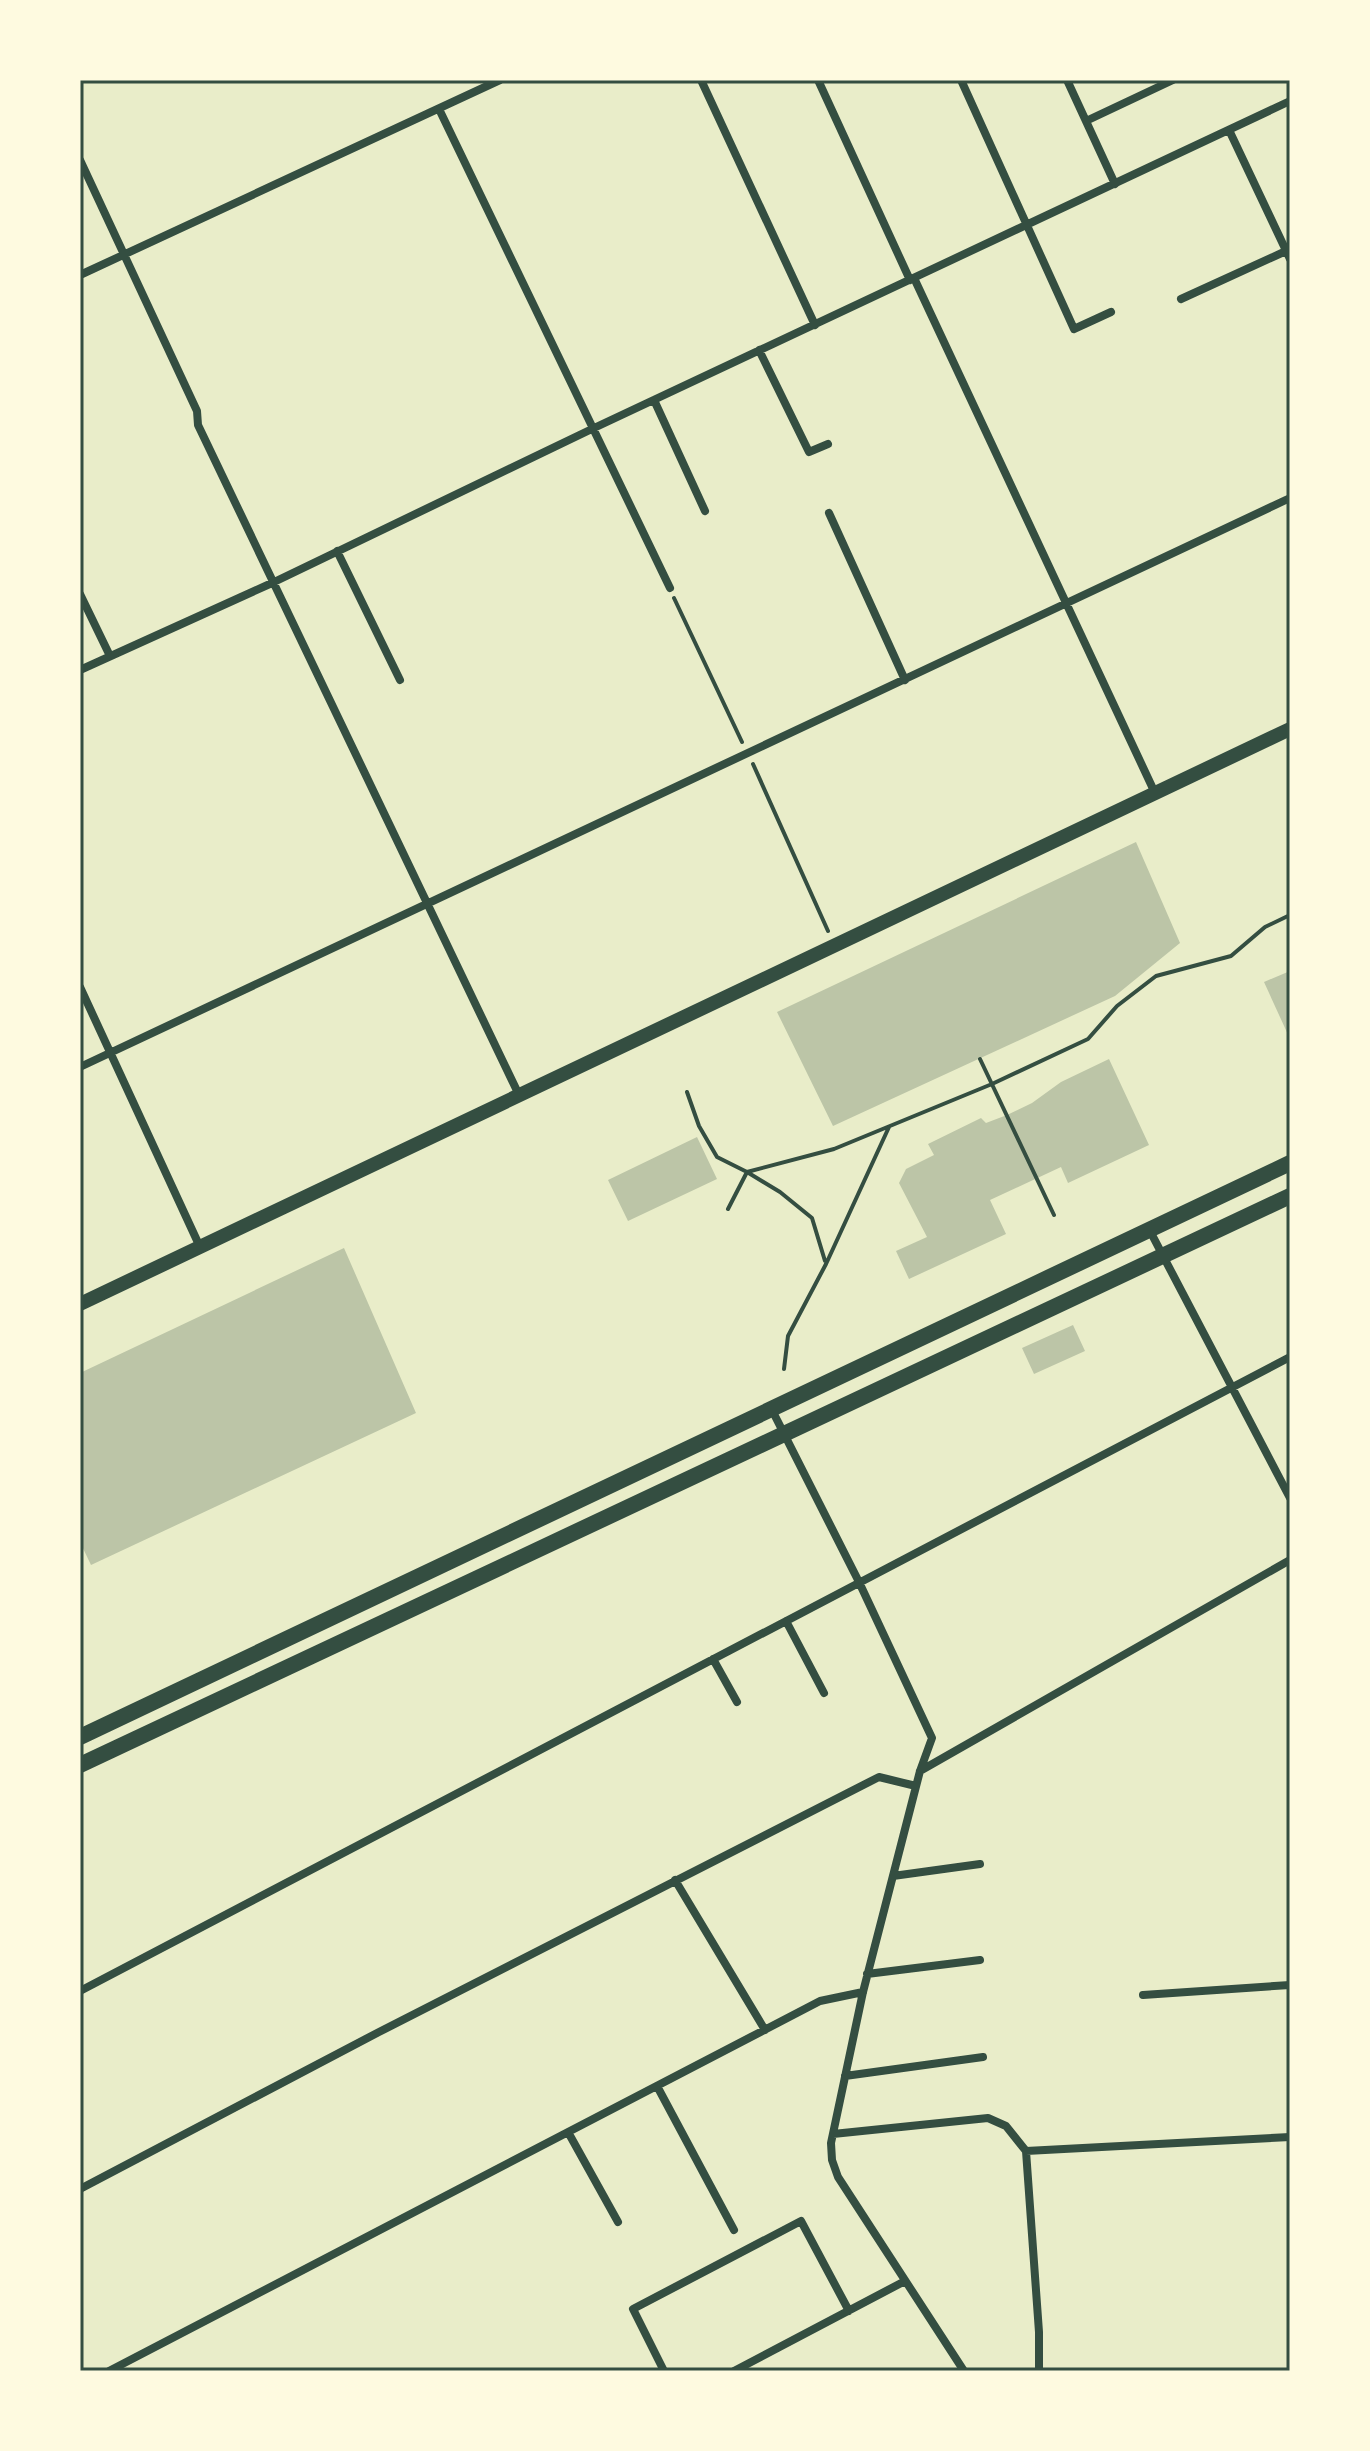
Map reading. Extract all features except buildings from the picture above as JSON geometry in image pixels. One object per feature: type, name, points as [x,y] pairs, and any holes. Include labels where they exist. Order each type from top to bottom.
[{"type":"main road","points":[[80,1737],[1290,1163]]},
{"type":"main road","points":[[80,1765],[1290,1196]]},
{"type":"street","points":[[80,275],[500,80]]},
{"type":"street","points":[[701,80],[815,325]]},
{"type":"street","points":[[818,80],[1155,793]]},
{"type":"street","points":[[961,80],[1074,329],[1111,312]]},
{"type":"street","points":[[1067,80],[1115,184]]},
{"type":"street","points":[[1086,121],[1173,80]]},
{"type":"street","points":[[80,670],[272,583],[1290,101]]},
{"type":"street","points":[[439,109],[670,588]]},
{"type":"street","points":[[1181,299],[1288,255],[1229,130]]},
{"type":"street","points":[[80,160],[197,411],[198,425],[272,583],[519,1095]]},
{"type":"street","points":[[759,350],[809,452],[828,444]]},
{"type":"street","points":[[654,400],[705,511]]},
{"type":"street","points":[[80,1067],[1290,498]]},
{"type":"street","points":[[829,513],[905,680]]},
{"type":"street","points":[[337,551],[400,680]]},
{"type":"street","points":[[80,594],[110,656]]},
{"type":"street","points":[[80,1304],[1290,729]]},
{"type":"street","points":[[80,987],[200,1247]]},
{"type":"street","points":[[1150,1231],[1290,1498]]},
{"type":"street","points":[[80,1991],[1290,1357]]},
{"type":"street","points":[[772,1410],[859,1582],[932,1738],[920,1771],[867,1974],[833,2134],[832,2160],[838,2177],[964,2371]]},
{"type":"street","points":[[920,1771],[1290,1560]]},
{"type":"street","points":[[786,1621],[824,1693]]},
{"type":"street","points":[[713,1659],[737,1702]]},
{"type":"street","points":[[80,2189],[879,1777],[916,1786]]},
{"type":"street","points":[[893,1876],[980,1864]]},
{"type":"street","points":[[675,1880],[765,2030]]},
{"type":"street","points":[[867,1974],[980,1960]]},
{"type":"street","points":[[1143,1995],[1290,1985]]},
{"type":"street","points":[[109,2371],[820,2001],[863,1992]]},
{"type":"street","points":[[845,2076],[983,2057]]},
{"type":"street","points":[[657,2086],[734,2230]]},
{"type":"street","points":[[833,2134],[988,2118],[1006,2126],[1026,2151],[1039,2371]]},
{"type":"street","points":[[568,2132],[618,2222]]},
{"type":"street","points":[[1026,2151],[1290,2137]]},
{"type":"street","points":[[664,2371],[633,2309],[801,2221],[849,2311]]},
{"type":"street","points":[[734,2371],[905,2281]]},
{"type":"path","points":[[728,1209],[747,1172],[834,1149],[992,1084],[1088,1039],[1117,1006],[1156,976],[1231,956],[1265,927],[1290,915]]},
{"type":"path","points":[[980,1059],[1054,1215]]},
{"type":"path","points":[[687,1092],[699,1126],[717,1157],[780,1192],[812,1218],[826,1264]]},
{"type":"path","points":[[784,1369],[788,1336],[826,1264],[889,1127]]}]
